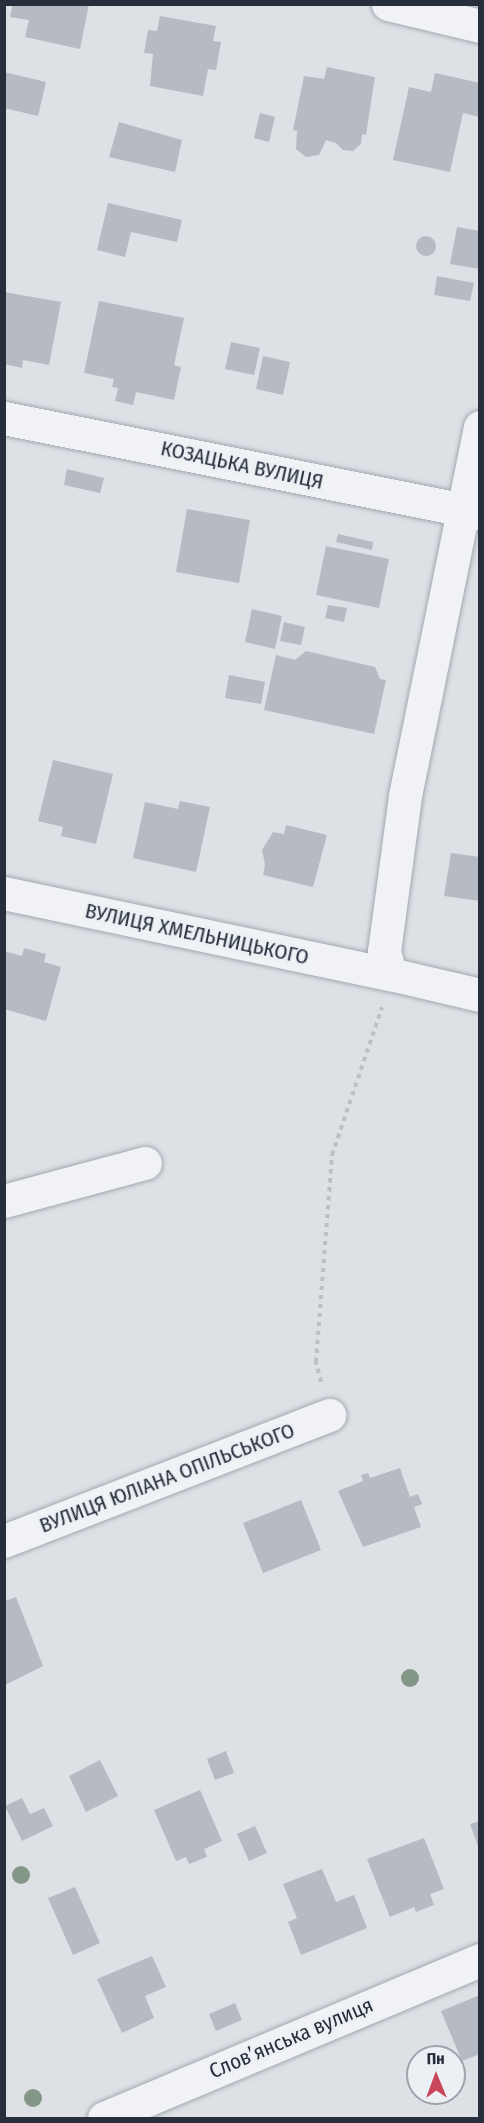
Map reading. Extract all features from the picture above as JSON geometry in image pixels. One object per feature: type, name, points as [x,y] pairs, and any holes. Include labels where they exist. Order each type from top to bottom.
[{"type":"street","points":[[388,4],[480,26]]},
{"type":"street","name":"КОЗАЦЬКА ВУЛИЦЯ","points":[[4,418],[471,511]]},
{"type":"street","points":[[390,974],[384,951],[405,796],[471,511],[480,427]]},
{"type":"street","name":"ВУЛИЦЯ ХМЕЛЬНИЦЬКОГО","points":[[4,893],[480,995]]},
{"type":"street","points":[[4,1201],[145,1163]]},
{"type":"street","name":"ВУЛИЦЯ ЮЛІАНА ОПІЛЬСЬКОГО","points":[[4,1541],[329,1415]]},
{"type":"street","name":"Словʼянська вулиця","points":[[104,2118],[480,1960]]},
{"type":"path","points":[[329,1415],[316,1362],[332,1155],[363,1056],[381,1011],[390,974]]},
{"type":"building","points":[[13,4],[89,4],[80,49],[25,37],[29,20],[10,17]]},
{"type":"building","points":[[160,16],[216,26],[213,41],[221,42],[216,70],[208,69],[203,96],[150,86],[153,54],[144,53],[148,30],[157,31]]},
{"type":"building","points":[[327,67],[375,77],[366,135],[362,134],[361,144],[353,151],[343,150],[336,143],[326,140],[319,155],[306,157],[296,149],[297,131],[293,130],[304,76],[324,79]]},
{"type":"building","points":[[4,72],[46,82],[38,116],[4,108]]},
{"type":"building","points":[[435,73],[480,83],[480,117],[463,113],[450,172],[393,160],[409,87],[431,92]]},
{"type":"building","points":[[260,113],[275,117],[269,142],[254,138]]},
{"type":"building","points":[[119,122],[182,140],[175,172],[109,157]]},
{"type":"building","points":[[108,203],[182,220],[177,242],[131,232],[125,257],[97,250]]},
{"type":"building","points":[[457,227],[480,231],[480,269],[450,264]]},
{"type":"building","points":[[422,236],[430,236],[436,242],[436,250],[430,256],[422,256],[416,250],[416,242]]},
{"type":"building","points":[[437,276],[474,283],[470,301],[434,295]]},
{"type":"building","points":[[4,292],[61,302],[49,365],[23,360],[22,368],[4,364]]},
{"type":"building","points":[[99,301],[184,318],[174,365],[181,367],[174,400],[136,392],[133,405],[115,401],[118,388],[112,387],[114,379],[84,373]]},
{"type":"building","points":[[231,342],[260,348],[254,375],[225,369]]},
{"type":"building","points":[[263,356],[290,362],[283,395],[256,389]]},
{"type":"building","points":[[67,469],[104,478],[100,493],[64,485]]},
{"type":"building","points":[[187,509],[250,520],[239,583],[176,572]]},
{"type":"building","points":[[338,534],[373,542],[372,550],[336,542]]},
{"type":"building","points":[[326,546],[389,559],[379,608],[316,595]]},
{"type":"building","points":[[328,605],[347,608],[344,622],[325,618]]},
{"type":"building","points":[[252,609],[282,616],[275,649],[245,642]]},
{"type":"building","points":[[284,622],[305,627],[301,645],[280,641]]},
{"type":"building","points":[[306,651],[375,667],[380,679],[386,680],[374,734],[264,710],[276,655],[295,660]]},
{"type":"building","points":[[229,675],[265,682],[261,704],[225,698]]},
{"type":"building","points":[[53,760],[113,774],[96,844],[61,836],[63,827],[38,821]]},
{"type":"building","points":[[180,801],[210,807],[196,872],[133,858],[145,802],[178,809]]},
{"type":"building","points":[[286,825],[327,835],[313,887],[263,875],[265,864],[262,850],[273,832],[284,834]]},
{"type":"building","points":[[451,853],[480,857],[480,901],[444,896]]},
{"type":"building","points":[[24,948],[46,954],[44,962],[61,967],[46,1021],[4,1009],[4,951],[22,956]]},
{"type":"building","points":[[400,1468],[410,1497],[418,1494],[422,1504],[414,1507],[421,1527],[363,1547],[338,1491],[363,1481],[361,1475],[368,1473],[370,1478]]},
{"type":"building","points":[[301,1500],[321,1550],[263,1573],[243,1523]]},
{"type":"building","points":[[16,1597],[43,1666],[5,1685],[5,1601]]},
{"type":"building","points":[[226,1751],[234,1773],[215,1780],[207,1759]]},
{"type":"building","points":[[100,1760],[118,1796],[86,1812],[69,1776]]},
{"type":"building","points":[[200,1790],[222,1841],[204,1849],[207,1857],[189,1864],[186,1857],[176,1861],[154,1810]]},
{"type":"building","points":[[22,1798],[30,1814],[44,1808],[53,1826],[22,1841],[5,1806]]},
{"type":"building","points":[[480,1821],[480,1849],[479,1849],[470,1824]]},
{"type":"building","points":[[255,1826],[267,1853],[249,1861],[237,1834]]},
{"type":"building","points":[[424,1838],[444,1889],[430,1894],[434,1905],[416,1912],[414,1907],[390,1917],[367,1859]]},
{"type":"building","points":[[322,1869],[336,1902],[354,1895],[367,1928],[301,1955],[288,1922],[297,1918],[283,1884]]},
{"type":"building","points":[[75,1887],[100,1943],[73,1955],[48,1898]]},
{"type":"building","points":[[152,1956],[166,1987],[145,1996],[154,2018],[122,2033],[97,1979]]},
{"type":"building","points":[[480,1995],[480,2054],[466,2059],[466,2045],[455,2045],[441,2011]]},
{"type":"building","points":[[235,2003],[242,2020],[216,2031],[209,2014]]}]
